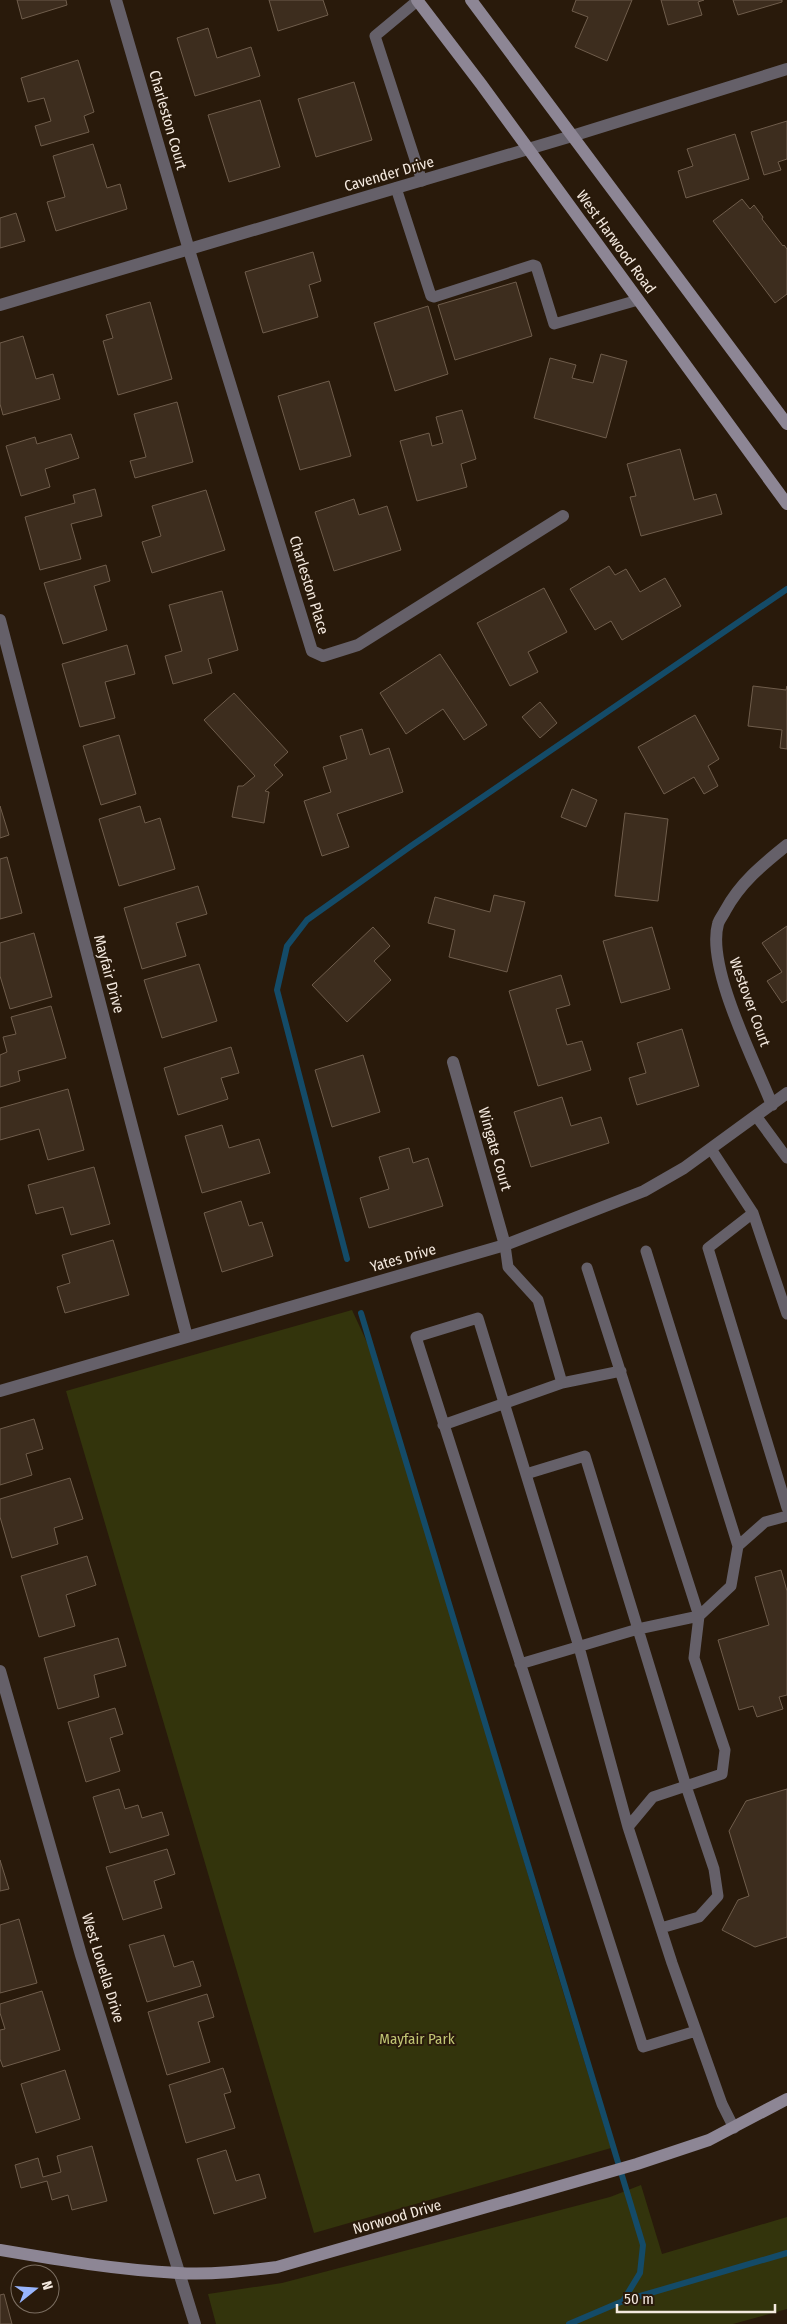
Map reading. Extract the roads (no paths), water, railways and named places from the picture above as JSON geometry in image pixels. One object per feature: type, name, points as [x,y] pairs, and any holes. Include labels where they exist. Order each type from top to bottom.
[{"type":"main road","name":"West Harwood Road","points":[[417,0],[529,149],[787,504]]},
{"type":"main road","name":"West Harwood Road","points":[[471,0],[787,424]]},
{"type":"main road","name":"Norwood Drive","points":[[0,2250],[78,2263],[179,2273],[242,2272],[277,2267],[306,2261],[637,2164],[709,2140],[787,2099]]},
{"type":"street","name":"Charleston Court","points":[[116,0],[190,250]]},
{"type":"street","name":"Cavender Drive","points":[[0,306],[529,149],[787,69]]},
{"type":"street","name":"Charleston Place","points":[[190,250],[312,651],[323,656],[358,645],[564,516]]},
{"type":"street","name":"Mayfair Drive","points":[[0,620],[187,1337]]},
{"type":"street","name":"Westover Court","points":[[772,1105],[722,982],[715,954],[718,924],[735,892],[752,873],[787,845]]},
{"type":"street","name":"Wingate Court","points":[[453,1062],[505,1245]]},
{"type":"street","name":"Yates Drive","points":[[0,1391],[505,1245],[644,1191],[684,1168],[787,1093]]},
{"type":"street","name":"West Louella Drive","points":[[0,1671],[81,1956],[195,2324]]},
{"type":"lane","points":[[417,0],[375,36],[422,181]]},
{"type":"lane","points":[[396,188],[431,296],[434,297],[533,265],[536,266],[554,324],[638,300]]},
{"type":"lane","points":[[756,1116],[787,1158]]},
{"type":"lane","points":[[711,1149],[753,1213],[787,1314]]},
{"type":"lane","points":[[753,1213],[708,1248],[787,1508]]},
{"type":"lane","points":[[505,1245],[508,1267],[538,1300],[562,1383]]},
{"type":"lane","points":[[520,1664],[638,1629],[699,1616],[731,1586],[738,1546],[646,1251]]},
{"type":"lane","points":[[587,1268],[699,1616],[694,1658],[725,1750],[722,1774],[653,1797],[628,1827]]},
{"type":"lane","points":[[696,2031],[643,2048],[416,1337],[478,1318],[579,1646],[628,1827],[696,2031],[722,2104],[734,2128]]},
{"type":"lane","points":[[443,1425],[562,1383],[621,1371]]},
{"type":"lane","points":[[526,1474],[585,1456],[686,1786],[714,1869],[718,1896],[699,1917],[661,1928]]},
{"type":"lane","points":[[738,1546],[765,1522],[787,1516]]},
{"type":"waterway","points":[[347,1259],[277,990],[287,946],[307,920],[411,846],[787,589]]},
{"type":"waterway","points":[[361,1313],[643,2245],[640,2273],[623,2301]]},
{"type":"waterway","points":[[569,2324],[623,2301],[787,2253]]},
{"type":"park label","name":"Mayfair Park","points":[[417,2039]]}]
